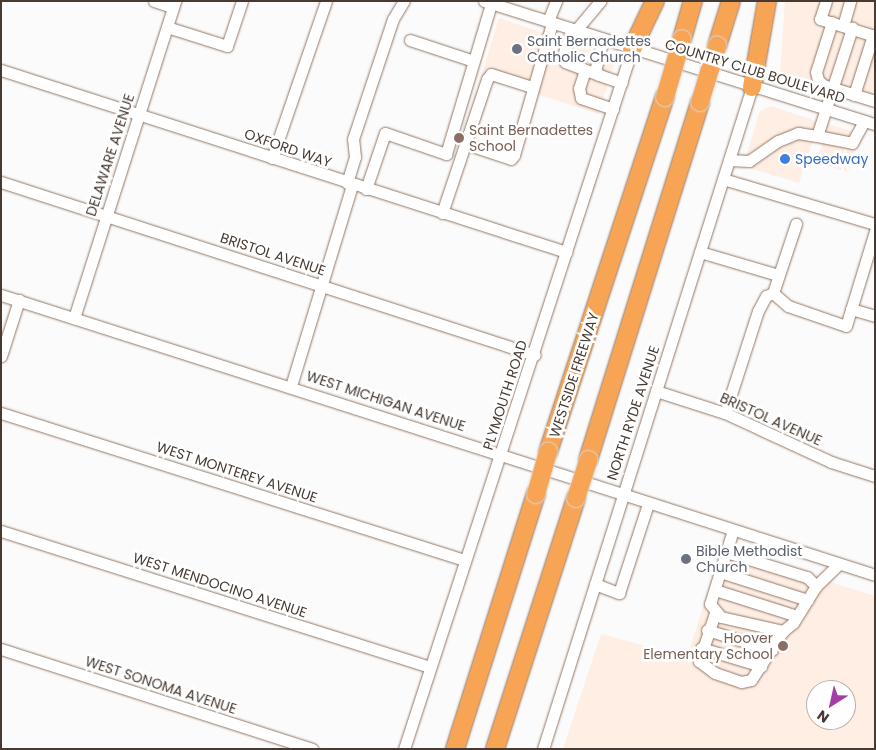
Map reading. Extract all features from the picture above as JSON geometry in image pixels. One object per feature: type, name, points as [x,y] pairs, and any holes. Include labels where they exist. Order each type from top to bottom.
[{"type":"highway","points":[[632,49],[655,1]]},
{"type":"highway","name":"WESTSIDE FREEWAY","points":[[455,749],[548,452],[665,97],[694,1]]},
{"type":"highway","points":[[495,749],[588,460],[731,1]]},
{"type":"highway","points":[[752,87],[767,1]]},
{"type":"street","points":[[154,1],[174,4]]},
{"type":"street","points":[[167,27],[227,46],[242,1]]},
{"type":"street","points":[[272,158],[326,1]]},
{"type":"street","points":[[290,386],[350,184],[355,157],[353,139],[393,19],[404,1]]},
{"type":"street","points":[[466,144],[511,159],[531,103],[532,87],[556,1]]},
{"type":"street","points":[[600,1],[574,30],[564,59],[569,64],[622,83]]},
{"type":"street","points":[[826,1],[820,19],[874,35],[854,95]]},
{"type":"street","points":[[850,1],[842,25],[816,76],[820,83],[875,101]]},
{"type":"street","points":[[366,189],[385,133],[446,154],[474,61],[488,2]]},
{"type":"street","name":"COUNTRY CLUB BOULEVARD","points":[[488,2],[869,123]]},
{"type":"street","name":"DELAWARE AVENUE","points":[[74,318],[174,4]]},
{"type":"street","points":[[817,136],[834,88],[842,25]]},
{"type":"street","points":[[599,76],[595,63],[603,39]]},
{"type":"street","points":[[410,40],[474,61]]},
{"type":"street","name":"PLYMOUTH ROAD","points":[[404,749],[464,560],[535,355],[566,252],[632,49]]},
{"type":"street","name":"OXFORD WAY","points":[[1,70],[350,184],[566,252]]},
{"type":"street","points":[[585,70],[579,88],[582,98],[613,109]]},
{"type":"street","points":[[442,213],[491,74],[532,87]]},
{"type":"street","name":"NORTH RYDE AVENUE","points":[[542,749],[752,87]]},
{"type":"street","points":[[729,160],[749,161],[778,141],[798,134],[852,143],[869,123]]},
{"type":"street","points":[[723,179],[875,224]]},
{"type":"street","name":"BRISTOL AVENUE","points":[[1,182],[535,355]]},
{"type":"street","points":[[773,293],[796,224]]},
{"type":"street","points":[[773,293],[788,306],[846,326],[875,231]]},
{"type":"street","points":[[700,252],[778,275]]},
{"type":"street","points":[[725,413],[758,311],[766,296],[773,293]]},
{"type":"street","name":"WEST MICHIGAN AVENUE","points":[[1,295],[501,454],[648,504],[875,575]]},
{"type":"street","points":[[1,356],[19,300]]},
{"type":"street","points":[[851,309],[875,316]]},
{"type":"street","name":"BRISTOL AVENUE","points":[[656,391],[725,413],[831,462],[875,476]]},
{"type":"street","name":"WEST MONTEREY AVENUE","points":[[1,413],[464,560]]},
{"type":"street","points":[[595,584],[619,593],[648,504]]},
{"type":"street","points":[[733,530],[710,604],[715,613],[783,631]]},
{"type":"street","name":"WEST MENDOCINO AVENUE","points":[[1,531],[430,667]]},
{"type":"street","points":[[726,552],[807,577],[816,586]]},
{"type":"street","points":[[715,613],[698,656],[702,665],[741,682],[750,680],[783,631],[797,616],[816,586],[839,564]]},
{"type":"street","points":[[720,572],[808,600]]},
{"type":"street","points":[[715,590],[797,616]]},
{"type":"street","points":[[707,630],[772,650]]},
{"type":"street","points":[[701,648],[761,666]]},
{"type":"street","name":"WEST SONOMA AVENUE","points":[[1,649],[312,749]]},
{"type":"shaded area","points":[[785,1],[875,1],[875,107],[780,76]]},
{"type":"shaded area","points":[[499,18],[608,55],[614,63],[599,114],[481,76]]},
{"type":"shaded area","points":[[771,106],[819,122],[799,183],[743,166],[760,111]]},
{"type":"shaded area","points":[[828,124],[861,134],[849,172],[816,162]]},
{"type":"shaded area","name":"Hoover Elementary School","points":[[722,548],[875,596],[875,749],[563,749],[601,634],[687,657]]},
{"type":"place","name":"Saint Bernadettes Catholic Church","points":[[517,49]]},
{"type":"place","name":"Saint Bernadettes School","points":[[459,138]]},
{"type":"place","name":"Speedway","points":[[785,159]]},
{"type":"place","name":"Bible Methodist Church","points":[[686,559]]},
{"type":"place","name":"Hoover Elementary School","points":[[783,646]]}]
